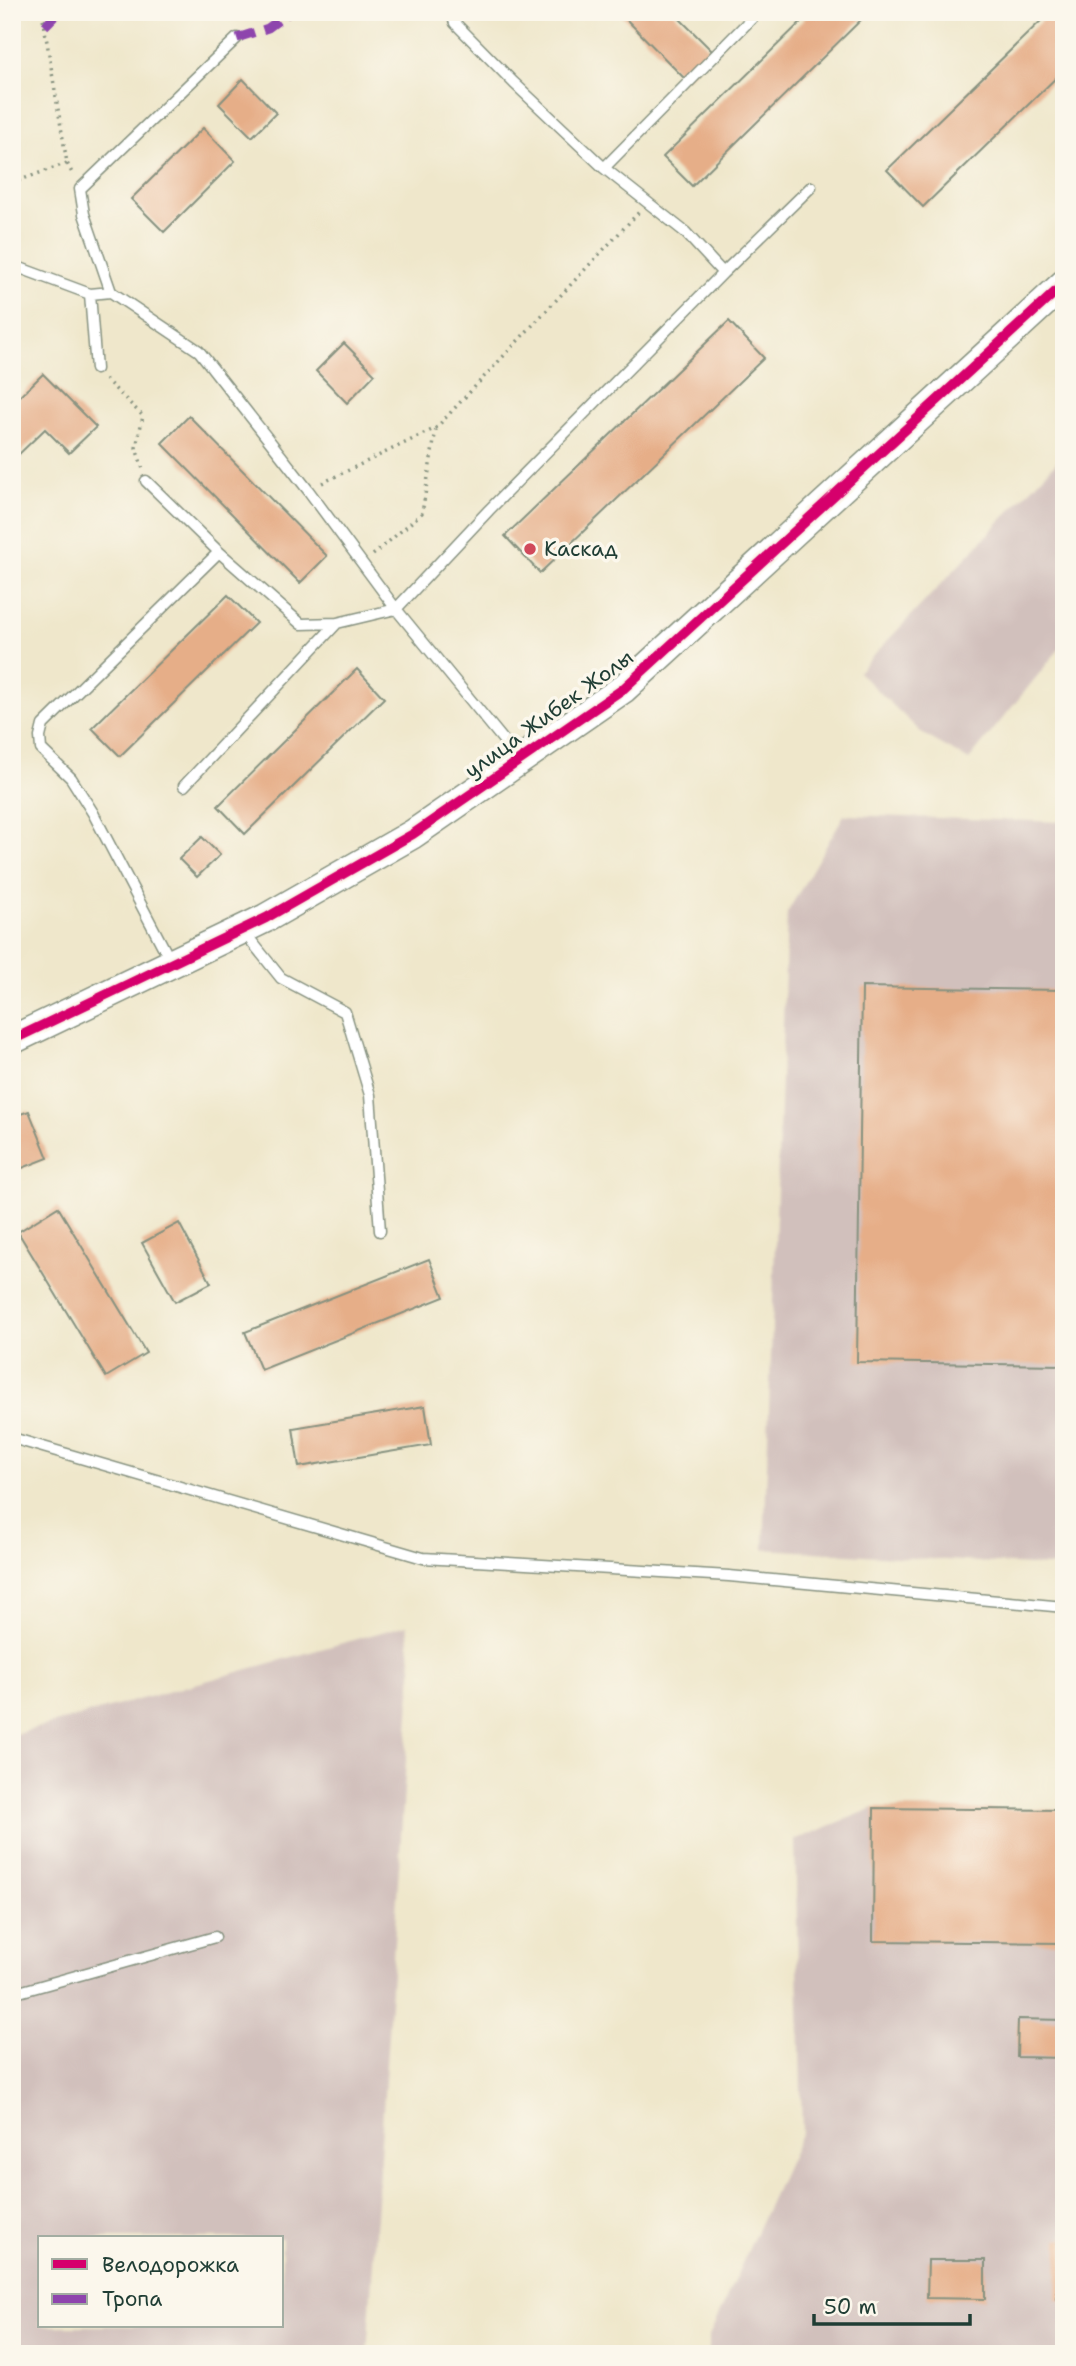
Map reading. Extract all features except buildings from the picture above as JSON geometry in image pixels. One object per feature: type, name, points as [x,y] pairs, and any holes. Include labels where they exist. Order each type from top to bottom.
[{"type":"street","name":"улица Жибек Жолы","points":[[12,1040],[242,930],[413,834],[623,689],[1064,284]]},
{"type":"lane","points":[[452,12],[456,23],[465,33],[604,168],[685,232],[723,273]]},
{"type":"lane","points":[[604,168],[758,12]]},
{"type":"lane","points":[[237,38],[80,190],[84,214],[111,292],[199,351],[308,490],[396,609],[520,760]]},
{"type":"lane","points":[[146,481],[219,552],[301,624],[337,623],[396,609],[489,510],[811,187]]},
{"type":"lane","points":[[12,265],[90,294],[111,292]]},
{"type":"lane","points":[[90,294],[96,369]]},
{"type":"lane","points":[[172,963],[93,813],[71,778],[41,749],[40,737],[43,725],[219,552]]},
{"type":"lane","points":[[184,786],[337,623]]},
{"type":"lane","points":[[242,930],[281,978],[345,1012],[370,1095],[380,1231]]},
{"type":"lane","points":[[12,1438],[424,1558],[729,1576],[1064,1607]]},
{"type":"lane","points":[[12,1994],[215,1937]]},
{"type":"path","points":[[42,12],[66,163],[80,190]]},
{"type":"path","points":[[12,183],[66,163]]},
{"type":"path","points":[[308,490],[436,428],[647,203]]},
{"type":"path","points":[[96,369],[143,416],[136,448],[146,481]]},
{"type":"path","points":[[363,563],[422,513],[436,428]]},
{"type":"shaded area","points":[[1064,454],[1064,643],[969,760],[923,734],[858,672]]},
{"type":"shaded area","points":[[844,815],[1064,822],[1064,1567],[764,1549],[787,913]]},
{"type":"shaded area","points":[[407,1625],[412,1668],[367,2354],[12,2354],[12,1735]]},
{"type":"shaded area","points":[[874,1808],[1064,1810],[1064,2354],[709,2354],[709,2336],[802,2132],[795,1840]]},
{"type":"marked path","points":[[45,26],[59,12]]},
{"type":"marked path","points":[[237,38],[268,28],[290,12]]},
{"type":"cycle path","points":[[12,1040],[266,918],[413,834],[623,689],[1064,284]]},
{"type":"place","name":"Каскад","points":[[530,549]]}]
